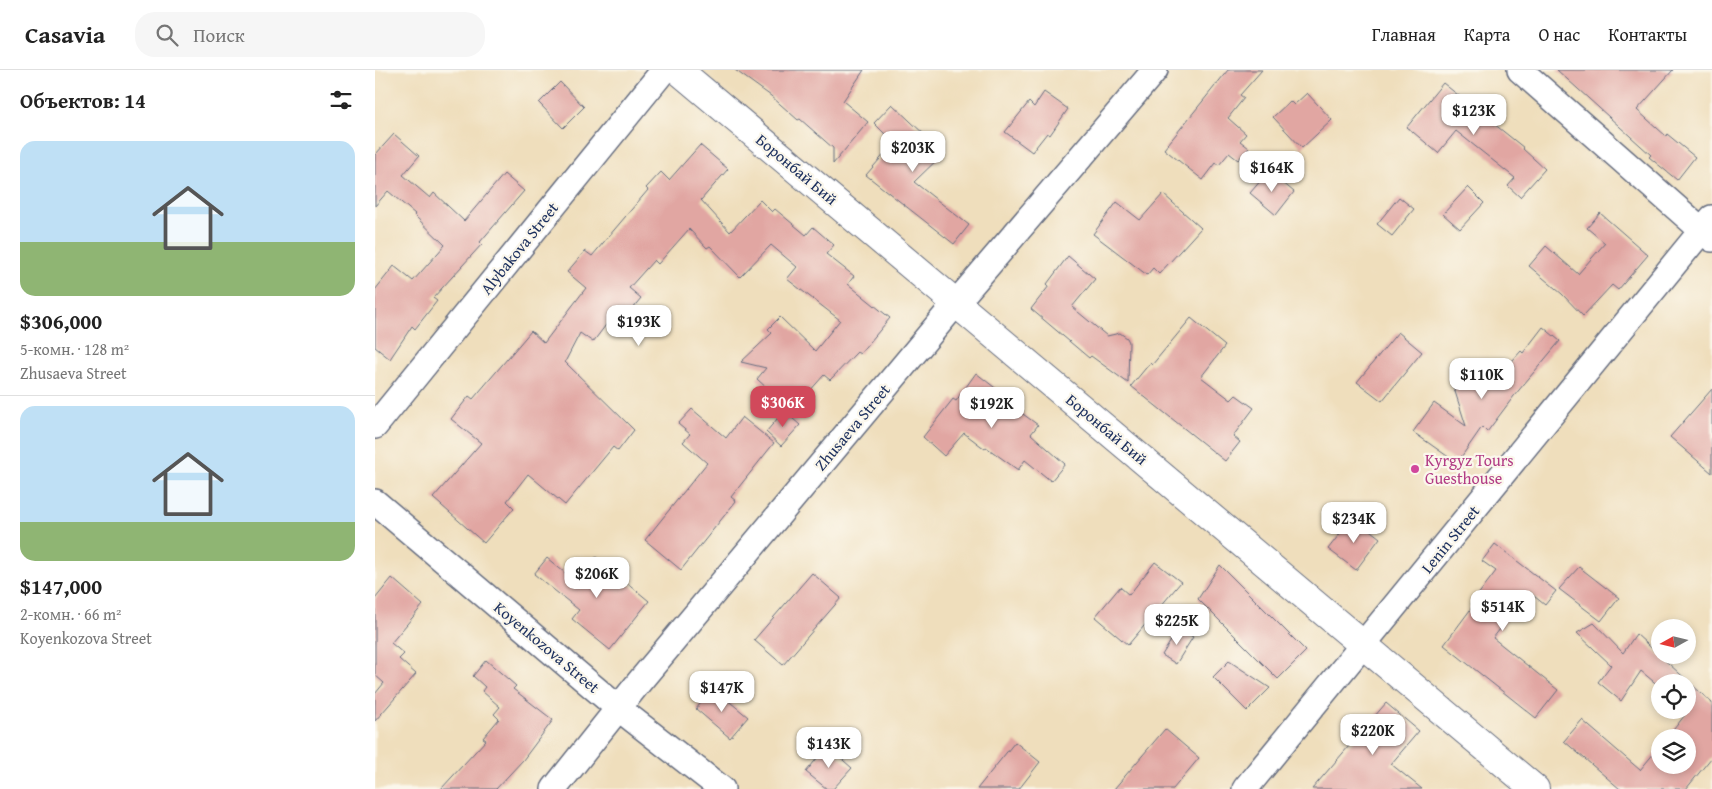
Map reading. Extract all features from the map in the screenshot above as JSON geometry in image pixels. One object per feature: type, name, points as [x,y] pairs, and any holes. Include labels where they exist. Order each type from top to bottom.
[{"type":"street","name":"Alybakova Street","points":[[375,426],[663,70]]},
{"type":"street","name":"Боронбай Бий","points":[[678,70],[1535,789]]},
{"type":"street","name":"Zhusaeva Street","points":[[554,789],[618,708],[1155,70]]},
{"type":"street","points":[[1520,70],[1709,229]]},
{"type":"street","name":"Lenin Street","points":[[1245,789],[1709,229]]},
{"type":"street","name":"Koyenkozova Street","points":[[375,502],[618,708],[722,789]]},
{"type":"building","points":[[735,70],[864,70],[843,101],[868,122],[833,164],[833,148],[800,119],[798,120],[771,96]]},
{"type":"building","points":[[1228,70],[1262,70],[1240,95],[1244,98],[1228,118],[1246,134],[1240,141],[1249,148],[1238,160],[1229,153],[1219,165],[1216,163],[1203,180],[1164,149]]},
{"type":"building","points":[[1557,70],[1673,70],[1637,110],[1666,136],[1667,134],[1695,157],[1677,180],[1649,157],[1651,155]]},
{"type":"building","points":[[560,82],[584,107],[563,128],[539,103]]},
{"type":"building","points":[[1443,83],[1524,148],[1545,169],[1520,197],[1508,186],[1515,178],[1456,131],[1438,153],[1407,127]]},
{"type":"building","points":[[1044,92],[1068,109],[1050,135],[1047,133],[1032,152],[1005,132],[1029,102],[1034,107]]},
{"type":"building","points":[[1307,93],[1332,120],[1302,148],[1273,117],[1290,101],[1294,105]]},
{"type":"building","points":[[892,104],[944,153],[914,182],[969,225],[954,244],[866,175],[894,143],[874,123]]},
{"type":"building","points":[[394,134],[419,156],[403,175],[430,198],[434,193],[464,221],[504,174],[524,191],[480,242],[482,244],[433,298],[437,301],[415,329],[412,326],[390,359],[375,347],[375,290],[394,266],[413,281],[445,245],[415,214],[388,191],[375,206],[375,155]]},
{"type":"building","points":[[700,145],[728,169],[701,200],[730,232],[760,200],[772,212],[775,209],[806,235],[813,227],[834,245],[826,254],[854,276],[848,284],[890,318],[860,354],[857,352],[830,380],[824,375],[792,411],[757,379],[766,368],[741,362],[772,333],[768,329],[780,317],[815,351],[840,320],[787,279],[797,267],[771,245],[740,277],[710,246],[707,248],[689,229],[658,264],[654,260],[629,288],[641,298],[623,320],[615,313],[593,342],[580,333],[565,362],[634,430],[618,451],[613,447],[565,505],[528,474],[507,501],[514,508],[484,543],[433,498],[481,443],[451,419],[469,396],[473,399],[531,331],[544,343],[586,288],[567,272],[585,251],[592,256],[661,172],[669,180]]},
{"type":"building","points":[[1269,171],[1294,192],[1276,215],[1250,193]]},
{"type":"building","points":[[1468,187],[1484,203],[1460,229],[1443,214]]},
{"type":"building","points":[[1163,194],[1201,228],[1159,274],[1153,268],[1147,275],[1093,234],[1117,202],[1140,220]]},
{"type":"building","points":[[1399,197],[1414,209],[1392,236],[1377,224]]},
{"type":"building","points":[[1600,213],[1648,255],[1618,290],[1612,285],[1583,316],[1562,294],[1529,266],[1546,246],[1578,274],[1605,243],[1587,228]]},
{"type":"building","points":[[1068,256],[1095,279],[1072,307],[1107,336],[1120,333],[1129,342],[1128,383],[1091,356],[1089,358],[1031,309],[1049,286],[1047,284]]},
{"type":"building","points":[[1191,318],[1225,346],[1201,377],[1231,400],[1236,395],[1254,408],[1233,436],[1240,442],[1225,461],[1131,386],[1150,363],[1152,365]]},
{"type":"building","points":[[1543,327],[1560,341],[1487,432],[1482,427],[1457,463],[1413,432],[1434,403],[1466,426],[1451,379],[1460,367],[1488,388],[1521,351],[1523,353]]},
{"type":"building","points":[[1398,332],[1422,352],[1382,401],[1357,382]]},
{"type":"building","points":[[976,373],[1008,398],[1005,401],[1038,425],[1031,434],[1065,464],[1051,481],[1025,460],[1018,470],[964,433],[944,456],[923,437],[953,399],[956,401]]},
{"type":"building","points":[[1712,389],[1712,473],[1670,437]]},
{"type":"building","points":[[692,409],[726,438],[742,417],[774,443],[731,497],[736,501],[681,570],[645,540],[707,463],[683,442],[690,434],[678,424]]},
{"type":"building","points":[[784,411],[800,425],[781,446],[766,432]]},
{"type":"building","points":[[1353,517],[1380,538],[1356,570],[1328,549]]},
{"type":"building","points":[[1495,544],[1556,591],[1545,605],[1529,592],[1493,638],[1558,690],[1536,718],[1444,645],[1496,571],[1482,561]]},
{"type":"building","points":[[596,557],[649,601],[610,650],[572,619],[579,610],[534,574],[547,558],[576,582]]},
{"type":"building","points":[[1155,562],[1181,582],[1128,645],[1095,617],[1120,587],[1129,595]]},
{"type":"building","points":[[1220,565],[1306,651],[1278,679],[1198,599]]},
{"type":"building","points":[[1579,567],[1619,598],[1601,621],[1559,589]]},
{"type":"building","points":[[812,573],[841,598],[783,665],[754,640]]},
{"type":"building","points":[[392,578],[423,605],[391,643],[404,654],[399,659],[416,674],[375,721],[375,694],[384,683],[375,675],[375,599]]},
{"type":"building","points":[[1594,623],[1623,653],[1636,634],[1651,648],[1651,664],[1669,664],[1680,674],[1651,674],[1651,679],[1641,671],[1621,701],[1598,682],[1611,665],[1577,633]]},
{"type":"building","points":[[1179,628],[1193,637],[1176,664],[1162,655]]},
{"type":"building","points":[[486,660],[516,686],[513,689],[553,720],[523,760],[496,789],[441,789],[486,740],[483,738],[499,719],[494,714],[500,707],[482,691],[485,687],[473,676]]},
{"type":"building","points":[[1229,661],[1270,688],[1247,711],[1213,677]]},
{"type":"building","points":[[713,688],[748,717],[730,738],[696,709]]},
{"type":"building","points":[[1696,688],[1712,703],[1712,757],[1686,789],[1620,789],[1564,741],[1582,720],[1640,770],[1651,757],[1651,774],[1696,774],[1696,729],[1674,729],[1682,719],[1696,719]]},
{"type":"building","points":[[1386,703],[1419,731],[1391,764],[1422,789],[1312,789]]},
{"type":"building","points":[[1165,729],[1199,758],[1173,789],[1114,789]]},
{"type":"building","points":[[1015,742],[1040,762],[1019,789],[977,789]]},
{"type":"building","points":[[827,746],[852,768],[833,789],[827,789],[806,772]]},
{"type":"place","name":"Kyrgyz Tours Guesthouse","points":[[1415,469]]}]
